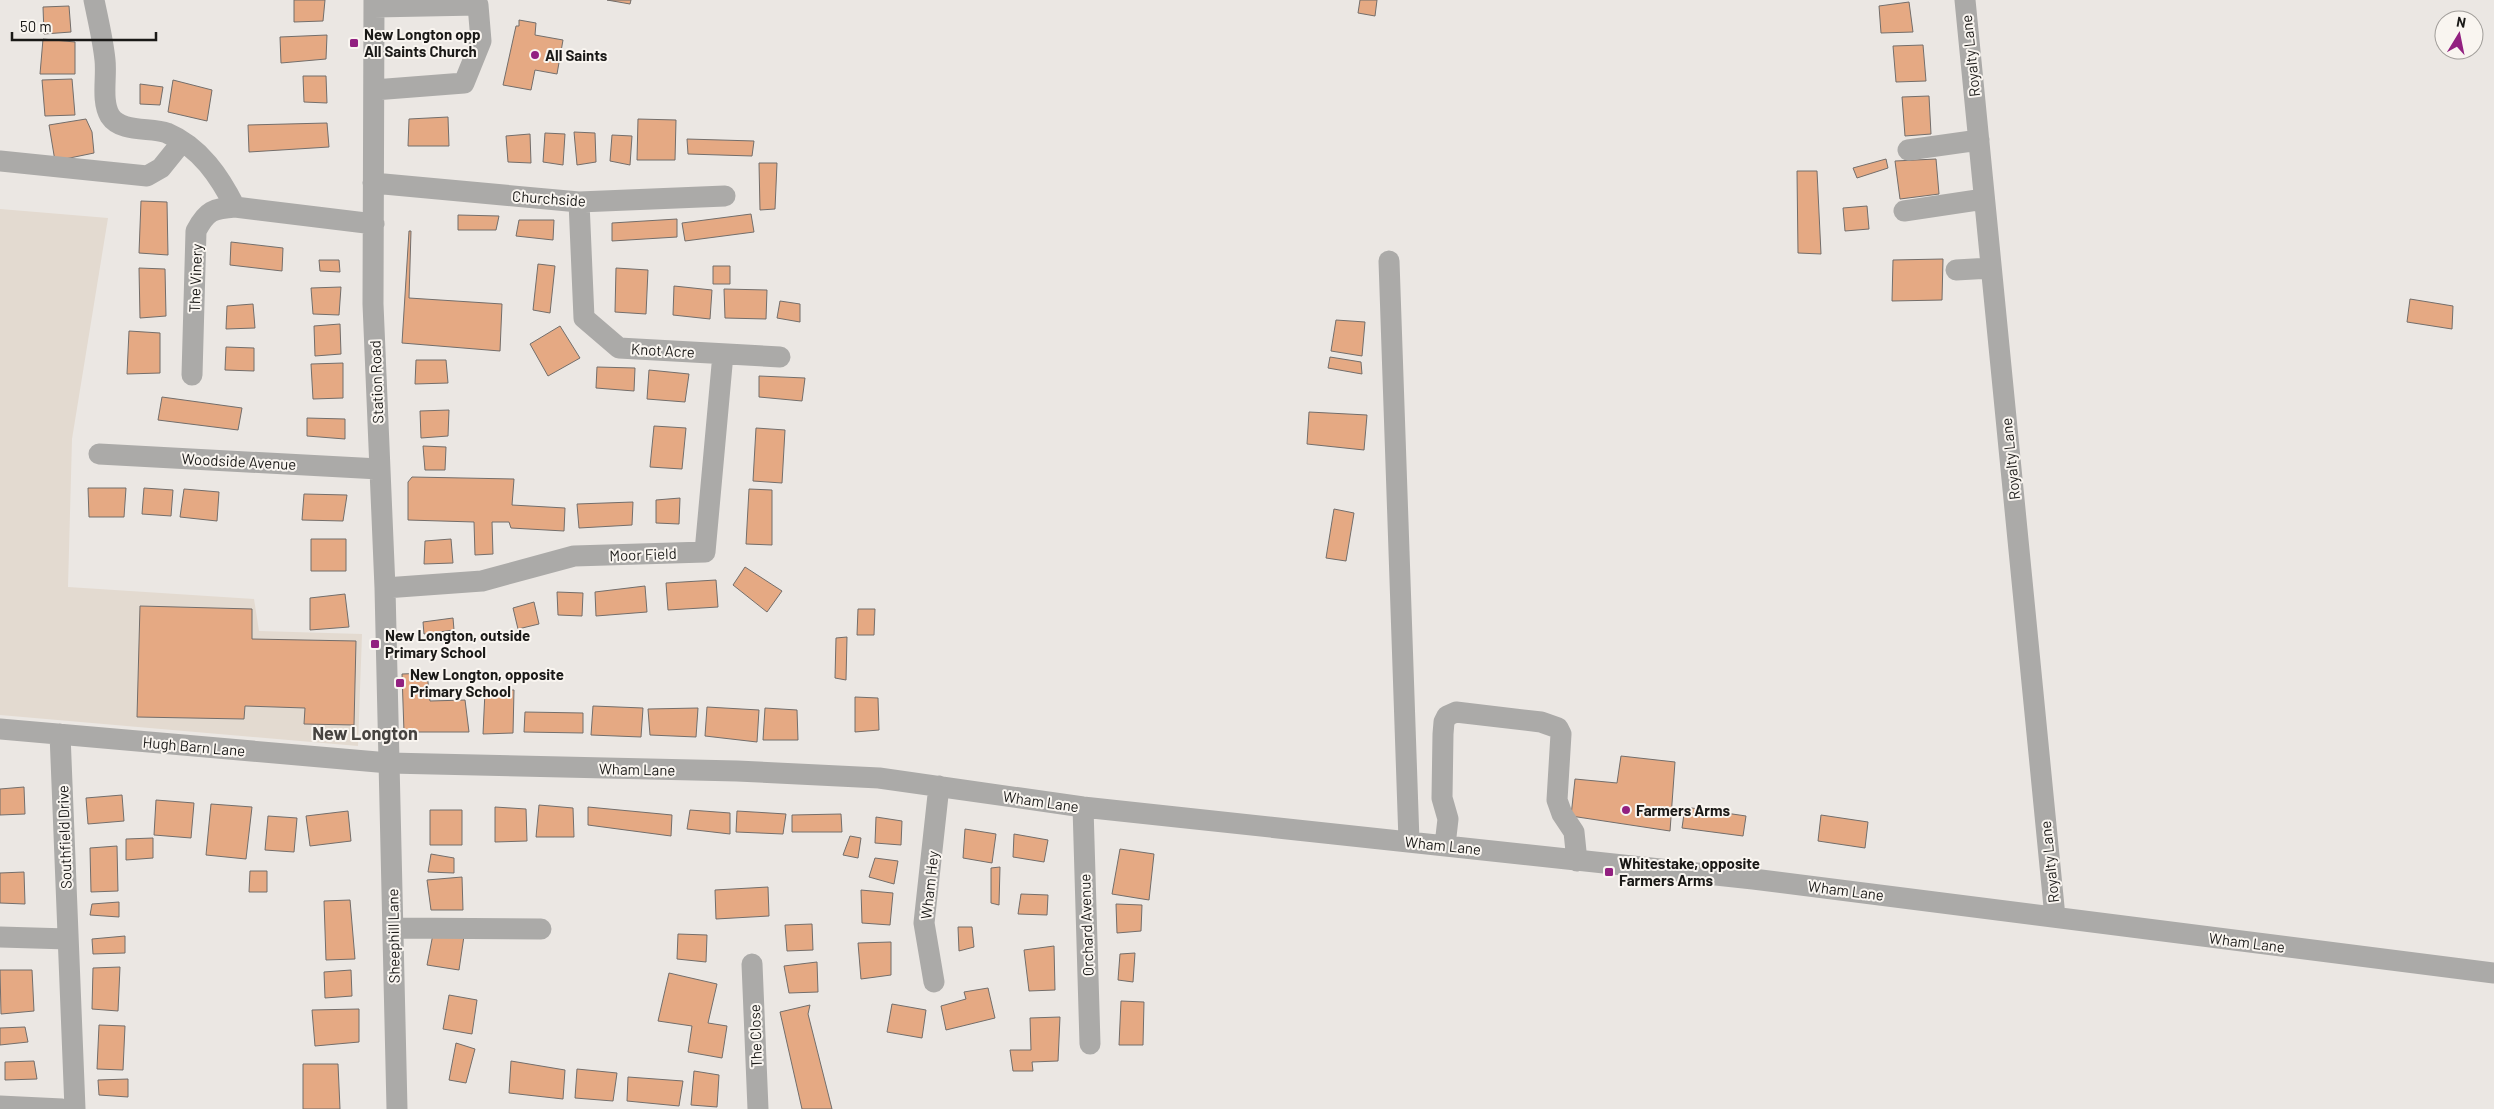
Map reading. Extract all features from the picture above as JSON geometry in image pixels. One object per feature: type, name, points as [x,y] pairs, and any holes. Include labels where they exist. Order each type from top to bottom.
[{"type":"street","points":[[94,0],[105,60],[107,108],[112,118],[124,126],[166,133],[182,142],[206,161],[221,178],[235,207]]},
{"type":"street","name":"Royalty Lane","points":[[1965,0],[2055,917]]},
{"type":"street","points":[[374,4],[478,5],[481,42],[464,84],[374,90]]},
{"type":"street","name":"Station Road","points":[[374,4],[373,304],[385,588],[389,763]]},
{"type":"street","points":[[1908,150],[1979,140]]},
{"type":"street","points":[[0,161],[147,176],[161,168],[182,142]]},
{"type":"street","name":"Churchside","points":[[373,183],[579,202],[725,196]]},
{"type":"street","points":[[1904,211],[1984,199]]},
{"type":"street","name":"Knot Acre","points":[[579,202],[584,318],[619,348],[780,357]]},
{"type":"street","name":"The Vinery","points":[[192,374],[196,230],[205,216],[215,208],[235,207],[374,224]]},
{"type":"street","points":[[1389,261],[1409,841]]},
{"type":"street","points":[[1956,270],[1991,268]]},
{"type":"street","name":"Moor Field","points":[[385,588],[482,581],[574,556],[705,552],[723,354]]},
{"type":"street","name":"Woodside Avenue","points":[[99,454],[379,469]]},
{"type":"street","points":[[1445,845],[1448,819],[1442,798],[1442,734],[1447,716],[1456,712],[1532,721],[1552,724],[1558,728],[1561,734],[1557,800],[1562,814],[1574,832],[1577,861]]},
{"type":"street","name":"Hugh Barn Lane","points":[[0,729],[389,763]]},
{"type":"street","name":"Southfield Drive","points":[[60,734],[74,1109]]},
{"type":"street","name":"Wham Lane","points":[[389,763],[736,771],[878,778],[1083,807],[1409,841],[1577,861],[1753,878],[2494,973]]},
{"type":"street","name":"Sheephill Lane","points":[[389,763],[397,1109]]},
{"type":"street","name":"Wham Hey","points":[[934,982],[924,923],[939,786]]},
{"type":"street","name":"Orchard Avenue","points":[[1083,807],[1090,1044]]},
{"type":"street","points":[[393,928],[540,930]]},
{"type":"street","points":[[0,937],[68,940]]},
{"type":"street","name":"The Close","points":[[752,964],[758,1109]]},
{"type":"street","points":[[0,1106],[62,1109]]},
{"type":"shaded area","points":[[0,209],[108,218],[72,439],[68,587],[254,599],[259,631],[362,634],[358,746],[0,715]]},
{"type":"building","points":[[294,0],[325,0],[323,21],[294,22]]},
{"type":"building","points":[[607,0],[631,0],[630,4]]},
{"type":"building","points":[[1360,0],[1377,0],[1375,16],[1358,13]]},
{"type":"building","points":[[1909,2],[1913,32],[1881,33],[1879,6]]},
{"type":"building","points":[[69,6],[71,32],[44,34],[43,7]]},
{"type":"building","name":"All Saints","points":[[519,20],[536,23],[535,35],[563,40],[557,74],[535,70],[531,90],[503,85]]},
{"type":"building","points":[[327,35],[326,59],[281,63],[280,37]]},
{"type":"building","points":[[43,39],[75,42],[75,74],[40,74]]},
{"type":"building","points":[[1923,45],[1926,81],[1896,82],[1893,46]]},
{"type":"building","points":[[303,76],[326,76],[327,103],[304,102]]},
{"type":"building","points":[[72,79],[75,115],[45,116],[42,80]]},
{"type":"building","points":[[173,80],[212,90],[207,121],[168,112]]},
{"type":"building","points":[[140,84],[163,87],[160,105],[140,104]]},
{"type":"building","points":[[1929,96],[1931,134],[1905,136],[1902,97]]},
{"type":"building","points":[[448,117],[449,146],[408,146],[409,119]]},
{"type":"building","points":[[86,119],[92,132],[94,153],[55,161],[49,125]]},
{"type":"building","points":[[638,119],[676,120],[675,160],[637,160]]},
{"type":"building","points":[[327,123],[329,147],[249,152],[248,125]]},
{"type":"building","points":[[574,132],[595,133],[596,162],[577,165]]},
{"type":"building","points":[[545,133],[565,134],[563,165],[543,162]]},
{"type":"building","points":[[530,134],[531,163],[508,162],[506,136]]},
{"type":"building","points":[[612,135],[632,136],[630,165],[610,161]]},
{"type":"building","points":[[687,139],[754,141],[752,156],[688,154]]},
{"type":"building","points":[[1886,159],[1888,168],[1857,178],[1853,168]]},
{"type":"building","points":[[1936,159],[1939,194],[1900,199],[1895,161]]},
{"type":"building","points":[[759,163],[777,163],[775,209],[760,210]]},
{"type":"building","points":[[1797,171],[1817,171],[1821,254],[1798,253]]},
{"type":"building","points":[[141,201],[167,202],[168,255],[139,253]]},
{"type":"building","points":[[1867,206],[1869,229],[1845,231],[1843,208]]},
{"type":"building","points":[[751,214],[754,232],[685,241],[682,223]]},
{"type":"building","points":[[458,215],[499,216],[496,230],[458,230]]},
{"type":"building","points":[[677,219],[677,237],[612,241],[612,223]]},
{"type":"building","points":[[519,220],[554,220],[553,240],[516,236]]},
{"type":"building","points":[[409,231],[411,231],[409,298],[502,304],[500,351],[402,343]]},
{"type":"building","points":[[231,242],[283,248],[282,271],[230,265]]},
{"type":"building","points":[[1943,259],[1942,300],[1892,301],[1893,260]]},
{"type":"building","points":[[319,260],[339,260],[340,272],[320,271]]},
{"type":"building","points":[[538,264],[555,266],[550,313],[533,310]]},
{"type":"building","points":[[713,266],[730,266],[730,284],[713,284]]},
{"type":"building","points":[[139,268],[165,269],[166,316],[140,318]]},
{"type":"building","points":[[616,268],[648,270],[646,314],[615,312]]},
{"type":"building","points":[[674,286],[712,290],[710,319],[673,315]]},
{"type":"building","points":[[341,287],[339,315],[313,314],[311,288]]},
{"type":"building","points":[[724,289],[767,290],[766,319],[725,318]]},
{"type":"building","points":[[2410,299],[2453,306],[2452,329],[2407,322]]},
{"type":"building","points":[[780,301],[800,304],[800,322],[777,318]]},
{"type":"building","points":[[253,304],[255,328],[226,329],[227,306]]},
{"type":"building","points":[[1336,320],[1365,322],[1362,356],[1331,351]]},
{"type":"building","points":[[340,324],[341,354],[315,356],[314,326]]},
{"type":"building","points":[[560,326],[580,358],[548,376],[530,344]]},
{"type":"building","points":[[129,331],[160,333],[160,373],[127,374]]},
{"type":"building","points":[[226,347],[254,348],[254,371],[225,370]]},
{"type":"building","points":[[1330,357],[1361,362],[1362,374],[1328,368]]},
{"type":"building","points":[[416,360],[446,360],[448,383],[415,384]]},
{"type":"building","points":[[343,363],[343,398],[313,399],[311,364]]},
{"type":"building","points":[[597,367],[635,368],[634,391],[596,388]]},
{"type":"building","points":[[649,370],[689,374],[685,402],[647,399]]},
{"type":"building","points":[[759,376],[805,378],[802,401],[759,397]]},
{"type":"building","points":[[162,397],[242,408],[238,430],[158,420]]},
{"type":"building","points":[[449,410],[448,436],[421,438],[420,411]]},
{"type":"building","points":[[1309,412],[1367,415],[1364,450],[1307,444]]},
{"type":"building","points":[[307,418],[345,419],[345,439],[307,436]]},
{"type":"building","points":[[654,426],[686,428],[682,469],[650,467]]},
{"type":"building","points":[[756,428],[785,430],[782,483],[753,481]]},
{"type":"building","points":[[423,446],[446,447],[445,470],[425,470]]},
{"type":"building","points":[[412,477],[514,479],[512,505],[565,508],[564,531],[511,528],[509,522],[492,522],[493,554],[475,555],[474,522],[408,520],[408,482]]},
{"type":"building","points":[[88,488],[126,488],[124,517],[89,517]]},
{"type":"building","points":[[144,488],[173,490],[171,516],[142,514]]},
{"type":"building","points":[[184,489],[219,492],[217,521],[180,517]]},
{"type":"building","points":[[749,489],[772,490],[772,545],[746,544]]},
{"type":"building","points":[[304,494],[347,495],[343,521],[302,520]]},
{"type":"building","points":[[680,498],[679,524],[656,523],[656,500]]},
{"type":"building","points":[[633,502],[632,525],[579,528],[577,504]]},
{"type":"building","points":[[1334,509],[1354,513],[1346,561],[1326,558]]},
{"type":"building","points":[[311,539],[346,539],[346,571],[311,571]]},
{"type":"building","points":[[451,539],[453,563],[424,564],[425,541]]},
{"type":"building","points":[[745,567],[782,591],[767,612],[733,585]]},
{"type":"building","points":[[716,580],[718,607],[668,610],[666,583]]},
{"type":"building","points":[[645,586],[647,612],[596,616],[595,592]]},
{"type":"building","points":[[557,592],[583,593],[582,616],[558,615]]},
{"type":"building","points":[[345,594],[349,627],[310,630],[310,598]]},
{"type":"building","points":[[534,602],[539,624],[518,629],[513,608]]},
{"type":"building","points":[[140,606],[252,609],[252,639],[356,641],[354,725],[304,724],[305,708],[245,706],[244,719],[137,717]]},
{"type":"building","points":[[858,609],[875,609],[874,635],[857,635]]},
{"type":"building","points":[[453,618],[454,630],[424,634],[423,622]]},
{"type":"building","points":[[847,637],[846,680],[835,678],[836,638]]},
{"type":"building","points":[[427,673],[430,701],[465,700],[469,732],[404,732],[402,674]]},
{"type":"building","points":[[514,690],[513,733],[483,734],[485,691]]},
{"type":"building","points":[[855,697],[878,698],[879,730],[855,732]]},
{"type":"building","points":[[593,706],[643,708],[641,737],[591,735]]},
{"type":"building","points":[[707,707],[759,710],[757,742],[705,736]]},
{"type":"building","points":[[698,708],[696,737],[650,735],[648,709]]},
{"type":"building","points":[[765,708],[797,710],[798,740],[763,740]]},
{"type":"building","points":[[525,712],[583,713],[583,733],[524,732]]},
{"type":"building","points":[[1621,756],[1675,762],[1670,831],[1571,816],[1575,779],[1617,783]]},
{"type":"building","points":[[24,787],[25,814],[0,815],[0,789]]},
{"type":"building","points":[[122,795],[124,821],[88,824],[86,798]]},
{"type":"building","points":[[156,800],[194,803],[191,838],[154,835]]},
{"type":"building","points":[[211,804],[252,807],[246,859],[206,855]]},
{"type":"building","points":[[539,805],[573,808],[574,837],[536,837]]},
{"type":"building","points":[[495,807],[526,809],[527,841],[495,842]]},
{"type":"building","points":[[588,807],[672,815],[671,836],[588,825]]},
{"type":"building","points":[[1685,807],[1746,816],[1743,836],[1682,828]]},
{"type":"building","points":[[430,810],[462,810],[462,845],[430,845]]},
{"type":"building","points":[[690,810],[730,813],[730,834],[687,829]]},
{"type":"building","points":[[348,811],[351,841],[310,846],[306,816]]},
{"type":"building","points":[[737,811],[786,814],[783,834],[736,832]]},
{"type":"building","points":[[841,814],[842,832],[792,832],[792,815]]},
{"type":"building","points":[[1821,815],[1868,822],[1865,848],[1818,841]]},
{"type":"building","points":[[268,816],[297,818],[294,852],[265,850]]},
{"type":"building","points":[[876,817],[902,821],[901,845],[875,843]]},
{"type":"building","points":[[965,829],[996,834],[992,863],[963,858]]},
{"type":"building","points":[[1014,834],[1048,840],[1044,862],[1013,857]]},
{"type":"building","points":[[850,836],[861,838],[858,858],[843,855]]},
{"type":"building","points":[[153,838],[153,858],[126,860],[126,839]]},
{"type":"building","points":[[117,846],[118,891],[91,892],[90,848]]},
{"type":"building","points":[[1120,849],[1154,854],[1149,900],[1112,894]]},
{"type":"building","points":[[431,854],[454,858],[454,873],[428,872]]},
{"type":"building","points":[[875,858],[898,861],[894,884],[869,877]]},
{"type":"building","points":[[1000,867],[999,905],[991,903],[991,868]]},
{"type":"building","points":[[250,871],[267,871],[267,892],[249,892]]},
{"type":"building","points":[[24,872],[25,904],[0,903],[0,873]]},
{"type":"building","points":[[462,877],[463,910],[431,910],[427,880]]},
{"type":"building","points":[[768,887],[769,916],[716,919],[715,890]]},
{"type":"building","points":[[861,890],[893,893],[890,925],[862,923]]},
{"type":"building","points":[[1021,894],[1048,895],[1047,915],[1018,914]]},
{"type":"building","points":[[350,900],[355,959],[326,960],[324,901]]},
{"type":"building","points":[[119,902],[119,917],[90,915],[92,904]]},
{"type":"building","points":[[1116,904],[1142,905],[1141,931],[1117,933]]},
{"type":"building","points":[[812,924],[813,950],[787,951],[785,925]]},
{"type":"building","points":[[958,927],[972,927],[974,947],[959,951]]},
{"type":"building","points":[[433,934],[464,936],[459,970],[427,965]]},
{"type":"building","points":[[678,934],[707,935],[706,962],[677,959]]},
{"type":"building","points":[[125,936],[125,953],[93,954],[92,939]]},
{"type":"building","points":[[891,942],[891,975],[861,979],[858,943]]},
{"type":"building","points":[[1054,946],[1055,990],[1029,991],[1024,950]]},
{"type":"building","points":[[1135,953],[1133,982],[1118,980],[1120,954]]},
{"type":"building","points":[[817,962],[818,992],[789,993],[784,966]]},
{"type":"building","points":[[120,967],[118,1011],[92,1009],[93,968]]},
{"type":"building","points":[[0,970],[32,970],[34,1011],[1,1014]]},
{"type":"building","points":[[351,970],[352,996],[325,998],[324,972]]},
{"type":"building","points":[[669,973],[717,984],[708,1023],[727,1026],[722,1058],[688,1052],[692,1026],[658,1021]]},
{"type":"building","points":[[988,988],[995,1018],[946,1030],[941,1006],[966,999],[964,992]]},
{"type":"building","points":[[449,995],[477,1000],[472,1034],[443,1029]]},
{"type":"building","points":[[1121,1001],[1144,1002],[1143,1045],[1119,1045]]},
{"type":"building","points":[[892,1004],[926,1010],[922,1038],[887,1032]]},
{"type":"building","points":[[810,1005],[808,1014],[832,1109],[802,1109],[780,1012]]},
{"type":"building","points":[[359,1009],[359,1042],[315,1046],[312,1010]]},
{"type":"building","points":[[1060,1017],[1058,1061],[1032,1062],[1033,1071],[1013,1071],[1010,1050],[1031,1050],[1030,1018]]},
{"type":"building","points":[[99,1025],[125,1026],[123,1070],[97,1069]]},
{"type":"building","points":[[25,1027],[28,1042],[0,1045],[0,1028]]},
{"type":"building","points":[[456,1043],[475,1049],[466,1083],[449,1080]]},
{"type":"building","points":[[34,1061],[37,1079],[5,1080],[5,1062]]},
{"type":"building","points":[[511,1061],[565,1070],[563,1099],[509,1093]]},
{"type":"building","points":[[303,1064],[338,1064],[340,1109],[303,1109]]},
{"type":"building","points":[[577,1069],[617,1073],[613,1101],[575,1098]]},
{"type":"building","points":[[694,1071],[719,1075],[717,1107],[691,1105]]},
{"type":"building","points":[[628,1077],[683,1081],[679,1106],[627,1101]]},
{"type":"building","points":[[128,1079],[128,1097],[99,1095],[98,1080]]},
{"type":"place","name":"New Longton opp All Saints Church","points":[[354,43]]},
{"type":"place","name":"All Saints","points":[[535,55]]},
{"type":"place","name":"New Longton, outside Primary School","points":[[375,644]]},
{"type":"place","name":"New Longton, opposite Primary School","points":[[400,683]]},
{"type":"place","name":"Farmers Arms","points":[[1626,810]]},
{"type":"place","name":"Whitestake, opposite Farmers Arms","points":[[1609,872]]},
{"type":"district","name":"New Longton","points":[[365,733]]}]
